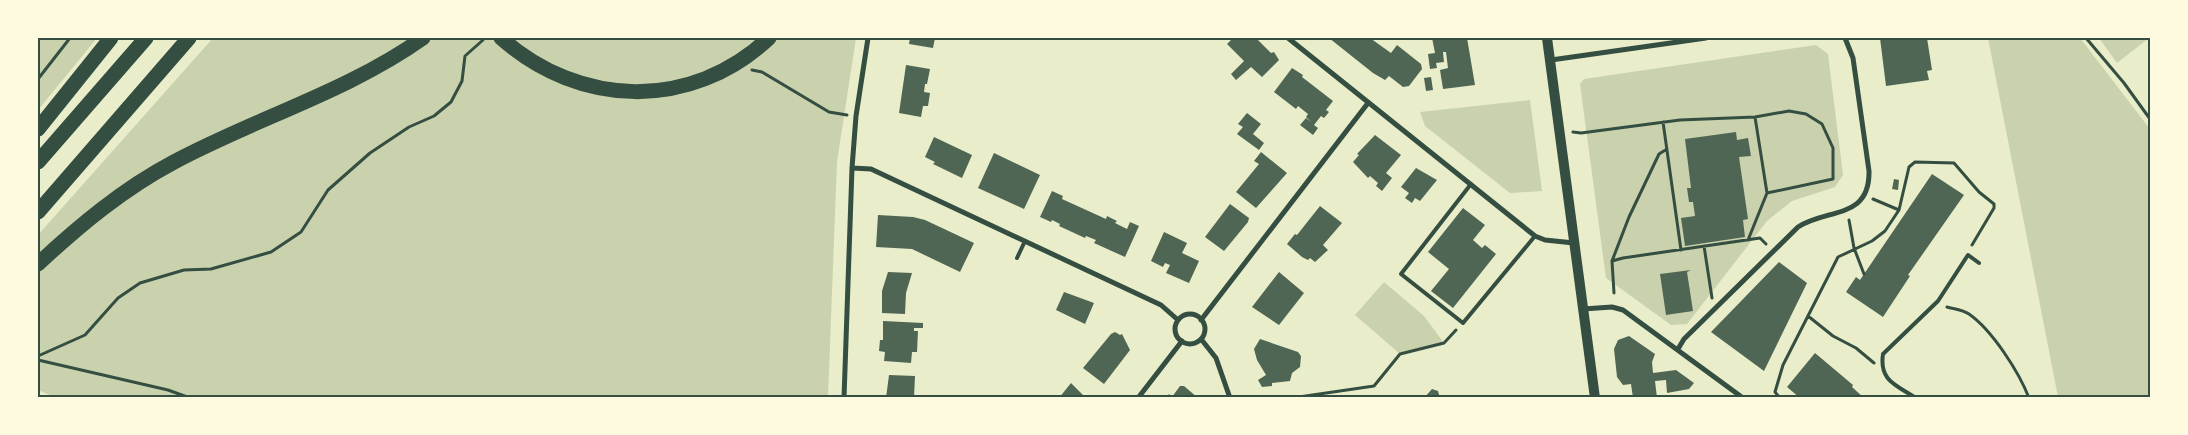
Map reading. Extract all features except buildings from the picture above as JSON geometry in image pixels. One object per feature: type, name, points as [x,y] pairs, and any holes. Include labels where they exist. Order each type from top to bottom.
[{"type":"highway","points":[[38,129],[111,38]]},
{"type":"highway","points":[[38,162],[146,38]]},
{"type":"highway","points":[[38,212],[189,38]]},
{"type":"highway","points":[[38,264],[85,220],[126,191],[174,162],[344,84],[423,38]]},
{"type":"highway","points":[[501,38],[517,52],[554,74],[593,88],[632,93],[677,88],[720,73],[769,38]]},
{"type":"main road","points":[[1548,38],[1595,398]]},
{"type":"street","points":[[844,398],[852,168],[856,116],[868,38]]},
{"type":"street","points":[[1288,38],[1535,236],[1545,240],[1574,243]]},
{"type":"street","points":[[1551,60],[1706,38]]},
{"type":"street","points":[[1678,349],[1684,339],[1806,222],[1847,211],[1864,195],[1869,182],[1869,171],[1853,58],[1846,38]]},
{"type":"street","points":[[1201,320],[1368,103]]},
{"type":"street","points":[[852,168],[871,169],[1161,305],[1178,320]]},
{"type":"street","points":[[1583,308],[1612,307],[1623,310],[1744,398]]},
{"type":"street","points":[[1190,315],[1201,320],[1205,332],[1201,339],[1194,344],[1182,341],[1176,334],[1178,320],[1190,315]]},
{"type":"street","points":[[1201,339],[1216,358],[1230,398]]},
{"type":"street","points":[[1138,398],[1182,341]]},
{"type":"lane","points":[[1470,184],[1401,274],[1463,323],[1535,236]]},
{"type":"lane","points":[[1017,258],[1025,241]]},
{"type":"lane","points":[[1916,398],[1889,381],[1883,372],[1883,354],[1888,347],[1938,301],[1968,255],[1979,263]]},
{"type":"path","points":[[38,79],[70,38]]},
{"type":"path","points":[[2086,38],[2150,119]]},
{"type":"path","points":[[38,356],[85,335],[118,298],[140,283],[184,270],[211,269],[271,252],[301,232],[328,190],[370,153],[409,127],[434,116],[451,102],[462,81],[465,56],[483,40]]},
{"type":"path","points":[[752,70],[762,72],[829,112],[856,116]]},
{"type":"path","points":[[1560,130],[1581,133],[1663,122],[1755,117],[1789,112],[1806,114],[1822,124],[1833,148],[1833,178],[1767,193]]},
{"type":"path","points":[[1748,240],[1767,193],[1755,117]]},
{"type":"path","points":[[1663,122],[1681,250]]},
{"type":"path","points":[[1614,294],[1612,261],[1659,154],[1666,149]]},
{"type":"path","points":[[1780,398],[1775,392],[1783,365],[1838,257],[1872,241],[1885,231],[1899,210],[1908,170],[1915,162],[1949,162],[1959,166],[1978,192],[1994,204],[1994,208],[1974,239],[1968,255]]},
{"type":"path","points":[[1864,195],[1899,210]]},
{"type":"path","points":[[1847,211],[1854,248],[1864,274]]},
{"type":"path","points":[[1612,261],[1760,238],[1774,251]]},
{"type":"path","points":[[1704,246],[1712,299],[1719,306]]},
{"type":"path","points":[[1938,301],[1948,307],[1971,315],[1985,329],[2014,368],[2029,398]]},
{"type":"path","points":[[1808,316],[1833,336],[1856,348],[1871,362],[1882,363]]},
{"type":"path","points":[[1292,398],[1374,386],[1400,354],[1444,343],[1463,323]]},
{"type":"path","points":[[38,360],[168,390],[190,398]]},
{"type":"green space","points":[[38,38],[97,38],[38,110]]},
{"type":"green space","points":[[213,38],[856,38],[837,162],[828,397],[57,398],[38,390],[38,235]]},
{"type":"green space","points":[[1988,38],[2080,38],[2150,129],[2150,397],[2058,397]]},
{"type":"green space","points":[[2099,38],[2149,38],[2117,63]]},
{"type":"green space","points":[[1816,45],[1828,54],[1843,175],[1835,187],[1792,201],[1767,221],[1687,324],[1671,325],[1606,278],[1580,84],[1584,79]]},
{"type":"green space","points":[[1530,100],[1542,191],[1510,193],[1425,126],[1420,112]]},
{"type":"green space","points":[[1384,282],[1424,316],[1444,343],[1400,354],[1355,315]]}]
